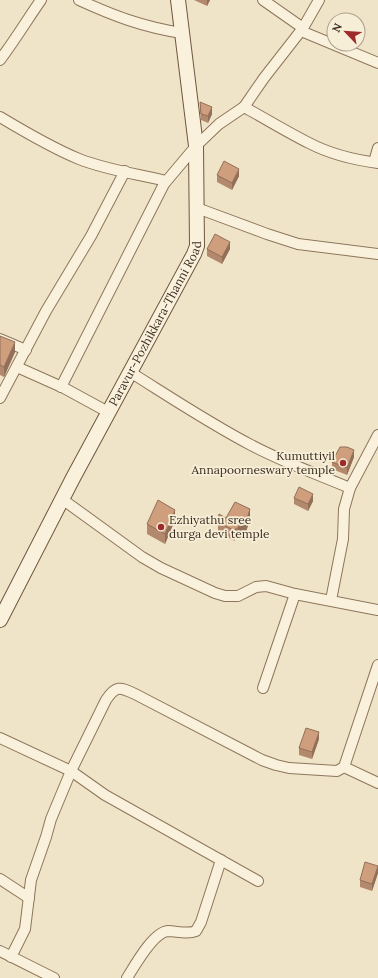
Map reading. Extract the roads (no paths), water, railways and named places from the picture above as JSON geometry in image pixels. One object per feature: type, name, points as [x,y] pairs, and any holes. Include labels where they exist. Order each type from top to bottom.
[{"type":"main road","name":"Paravur-Pozhikkara-Thanni Road","points":[[0,620],[108,412],[194,254],[198,239],[196,146],[178,0]]},
{"type":"street","points":[[0,60],[41,0]]},
{"type":"street","points":[[78,0],[130,22],[156,29],[182,33]]},
{"type":"street","points":[[263,0],[302,29],[378,63]]},
{"type":"street","points":[[61,387],[160,190],[166,181],[196,146],[219,124],[244,107],[264,78],[302,29],[319,0]]},
{"type":"street","points":[[244,107],[310,144],[326,150],[363,161],[376,163],[378,148]]},
{"type":"street","points":[[0,117],[79,159],[166,181]]},
{"type":"street","points":[[0,398],[46,310],[91,236],[125,171]]},
{"type":"street","points":[[197,208],[298,244],[378,254]]},
{"type":"street","points":[[0,339],[26,350]]},
{"type":"street","points":[[17,367],[61,387],[108,412]]},
{"type":"street","points":[[130,372],[205,419],[252,445],[287,462],[350,488]]},
{"type":"street","points":[[331,600],[343,539],[344,509],[350,488],[378,435]]},
{"type":"street","points":[[62,499],[142,557],[161,568],[215,593],[225,596],[238,596],[263,585],[295,594],[378,610]]},
{"type":"street","points":[[263,688],[295,594]]},
{"type":"street","points":[[11,957],[25,929],[31,880],[51,819],[71,771],[106,700],[112,691],[118,688],[135,694],[276,766],[337,771],[344,766],[378,665]]},
{"type":"street","points":[[0,738],[71,771],[105,795],[258,881]]},
{"type":"street","points":[[344,766],[378,783]]},
{"type":"street","points":[[127,978],[144,952],[161,933],[166,931],[196,931],[201,922],[221,860]]},
{"type":"street","points":[[0,879],[29,898]]},
{"type":"street","points":[[0,951],[54,978]]},
{"type":"place","name":"Kumuttiyil Annapoorneswary temple","points":[[343,463]]},
{"type":"place","name":"Ezhiyathu sree durga devi temple","points":[[161,527]]}]
